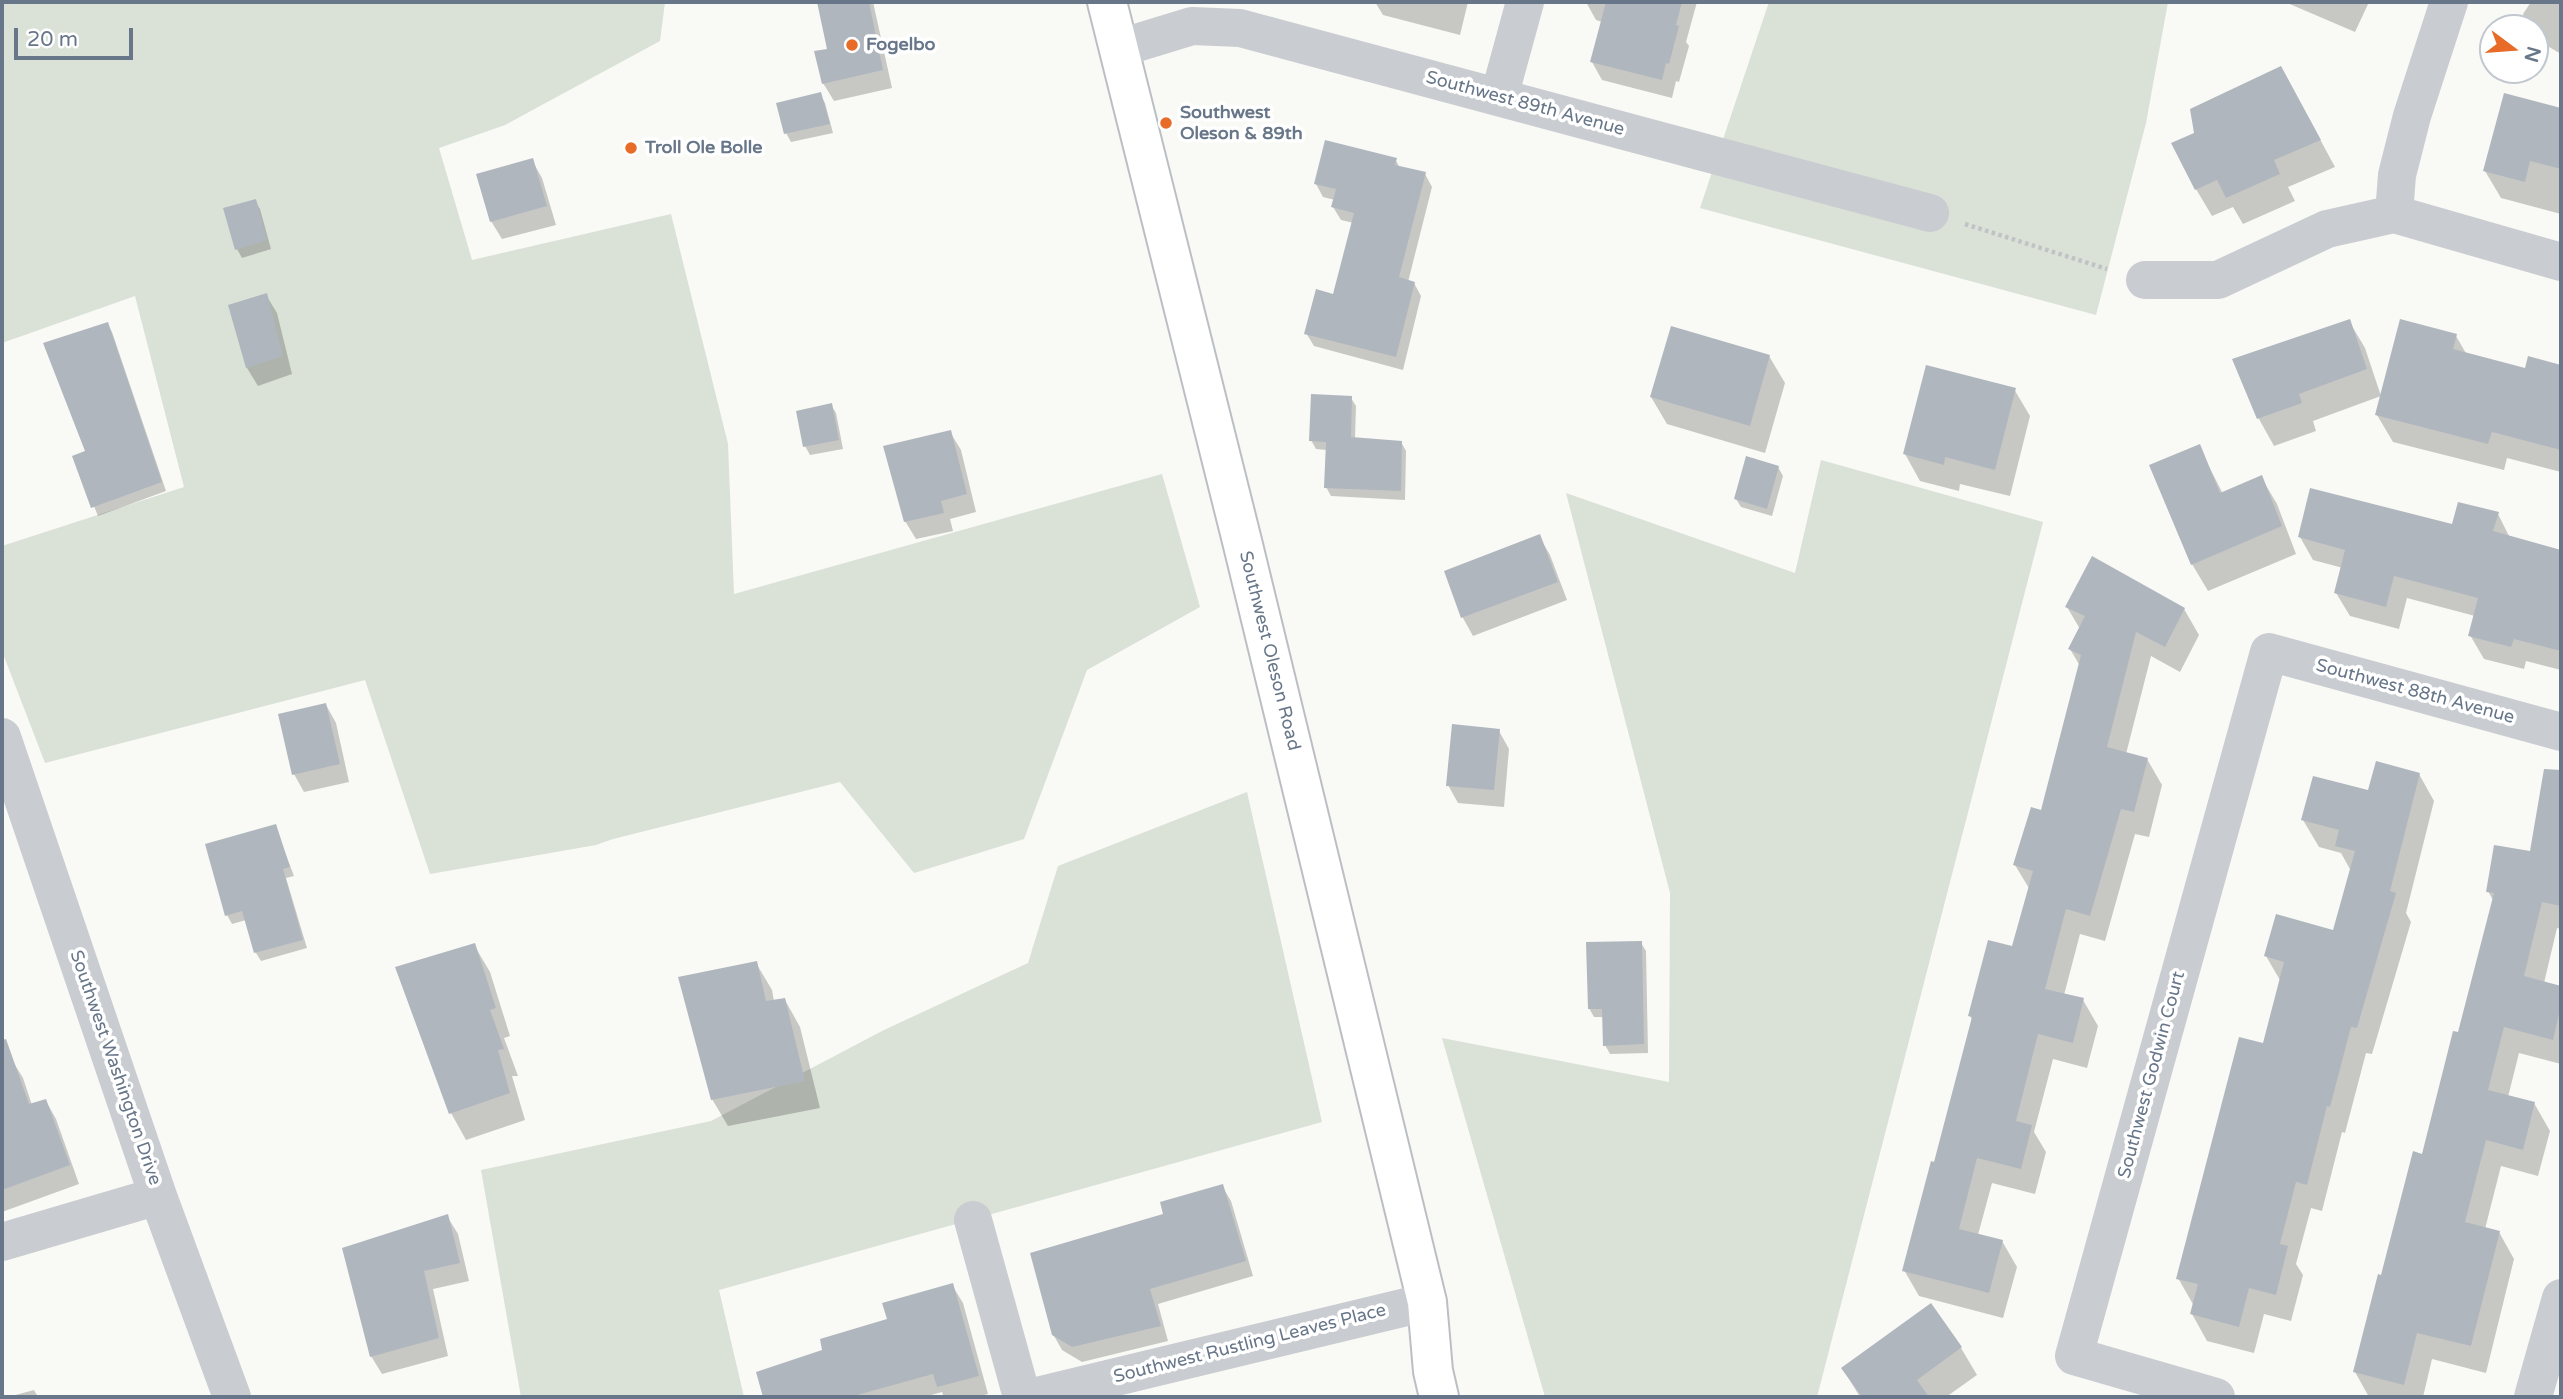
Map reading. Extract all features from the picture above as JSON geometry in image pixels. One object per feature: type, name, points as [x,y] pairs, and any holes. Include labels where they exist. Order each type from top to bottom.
[{"type":"main road","name":"Southwest Oleson Road","points":[[1107,2],[1427,1302],[1433,1371],[1439,1397]]},
{"type":"main road","name":"Southwest Oleson Road","points":[[1427,1302],[1466,1397]]},
{"type":"street","points":[[1499,97],[1525,2]]},
{"type":"street","points":[[2394,214],[2397,175],[2412,116],[2449,2]]},
{"type":"street","name":"Southwest 89th Avenue","points":[[1120,48],[1192,26],[1240,28],[1930,213]]},
{"type":"street","points":[[2145,281],[2218,280],[2328,229],[2394,214],[2561,262]]},
{"type":"street","name":"Southwest 88th Avenue","points":[[2269,652],[2561,732]]},
{"type":"street","name":"Southwest Godwin Court","points":[[2216,1397],[2074,1356],[2269,652]]},
{"type":"street","name":"Southwest Washington Drive","points":[[2,737],[158,1196],[232,1397]]},
{"type":"street","points":[[2,1242],[158,1196]]},
{"type":"street","points":[[973,1220],[1022,1397]]},
{"type":"street","points":[[2533,1397],[2561,1298]]},
{"type":"street","name":"Southwest Rustling Leaves Place","points":[[1032,1397],[1427,1302]]},
{"type":"path","points":[[1930,213],[2145,281]]},
{"type":"shaded area","points":[[2,2],[665,2],[660,41],[505,125],[439,148],[472,260],[671,214],[728,444],[734,594],[1162,474],[1200,607],[1087,670],[1024,839],[914,873],[840,782],[596,845],[430,874],[365,680],[45,763],[2,651],[2,546],[184,487],[135,296],[2,343]]},
{"type":"shaded area","points":[[1769,2],[2168,2],[2146,123],[2096,315],[1700,208]]},
{"type":"shaded area","points":[[1821,460],[2043,522],[1817,1397],[1545,1397],[1442,1038],[1669,1082],[1670,893],[1566,493],[1795,573]]},
{"type":"shaded area","points":[[1247,792],[1322,1122],[719,1290],[744,1397],[521,1397],[481,1170],[711,1121],[884,1030],[1028,963],[1058,866]]},
{"type":"building","name":"Fogelbo","points":[[817,2],[869,2],[883,70],[822,84],[814,51],[827,49]]},
{"type":"building","points":[[1606,2],[1682,2],[1676,25],[1679,26],[1662,80],[1590,62]]},
{"type":"building","points":[[2281,66],[2321,140],[2274,160],[2280,174],[2226,198],[2217,180],[2195,190],[2171,143],[2194,133],[2190,109]]},
{"type":"building","points":[[821,92],[830,124],[784,134],[776,103]]},
{"type":"building","points":[[2504,93],[2561,108],[2561,169],[2530,161],[2525,182],[2483,171]]},
{"type":"building","points":[[1325,140],[1397,158],[1395,165],[1426,172],[1399,277],[1415,282],[1396,357],[1304,334],[1316,289],[1333,294],[1354,213],[1331,207],[1336,189],[1314,184]]},
{"type":"building","points":[[533,158],[547,206],[490,222],[476,174]]},
{"type":"building","points":[[256,199],[267,240],[235,250],[223,208]]},
{"type":"building","points":[[267,293],[283,356],[246,368],[228,305]]},
{"type":"building","points":[[2350,319],[2367,369],[2299,394],[2302,403],[2257,419],[2232,359]]},
{"type":"building","points":[[2400,319],[2457,334],[2453,349],[2525,368],[2528,356],[2561,365],[2561,450],[2492,432],[2488,444],[2375,415]]},
{"type":"building","points":[[108,322],[162,482],[91,508],[72,456],[85,451],[43,343]]},
{"type":"building","points":[[1671,326],[1770,355],[1750,426],[1650,397]]},
{"type":"building","points":[[1926,365],[2016,388],[1995,470],[1945,457],[1944,465],[1903,454]]},
{"type":"building","points":[[1311,394],[1352,396],[1351,437],[1402,441],[1401,491],[1324,488],[1326,442],[1309,441]]},
{"type":"building","points":[[832,403],[839,440],[803,447],[796,411]]},
{"type":"building","points":[[951,430],[967,494],[941,501],[944,513],[904,522],[883,446]]},
{"type":"building","points":[[2200,444],[2220,493],[2262,475],[2282,526],[2191,565],[2149,465]]},
{"type":"building","points":[[1746,456],[1779,466],[1767,509],[1734,499]]},
{"type":"building","points":[[2310,488],[2452,524],[2458,502],[2499,512],[2493,531],[2561,550],[2561,651],[2514,639],[2511,647],[2468,636],[2478,598],[2394,576],[2386,607],[2334,593],[2345,550],[2298,537]]},
{"type":"building","points":[[1540,534],[1558,582],[1461,618],[1444,571]]},
{"type":"building","points":[[2092,556],[2185,608],[2165,647],[2136,632],[2107,747],[2148,758],[2134,812],[2121,809],[2090,916],[2066,909],[2045,989],[2084,998],[2073,1043],[2038,1034],[2016,1121],[2032,1125],[2021,1169],[1977,1158],[1959,1229],[2003,1240],[1989,1293],[1902,1271],[1972,1017],[1968,1016],[1988,940],[2012,946],[2033,871],[2013,865],[2031,807],[2041,810],[2081,655],[2068,649],[2085,616],[2065,607]]},
{"type":"building","points":[[326,703],[340,764],[292,775],[278,714]]},
{"type":"building","points":[[1452,724],[1500,729],[1494,790],[1446,786]]},
{"type":"building","points":[[2376,761],[2420,773],[2390,891],[2396,893],[2357,1028],[2351,1027],[2307,1185],[2296,1182],[2280,1244],[2288,1246],[2276,1295],[2249,1288],[2239,1327],[2190,1314],[2198,1284],[2176,1279],[2239,1037],[2263,1043],[2284,962],[2264,956],[2276,914],[2333,930],[2355,851],[2335,846],[2339,830],[2301,820],[2313,776],[2368,790]]},
{"type":"building","points":[[2544,769],[2561,770],[2561,906],[2542,902],[2524,976],[2561,986],[2561,1005],[2553,1040],[2504,1027],[2488,1090],[2535,1102],[2523,1150],[2486,1140],[2465,1222],[2500,1231],[2471,1346],[2417,1333],[2404,1385],[2353,1372],[2413,1151],[2422,1154],[2453,1031],[2458,1032],[2494,893],[2486,892],[2494,845],[2530,851]]},
{"type":"building","points":[[276,824],[290,867],[283,869],[303,940],[254,953],[242,911],[225,916],[205,844]]},
{"type":"building","points":[[1642,941],[1644,1044],[1603,1046],[1602,1009],[1588,1009],[1586,942]]},
{"type":"building","points":[[475,943],[496,1008],[490,1010],[504,1049],[498,1050],[510,1093],[449,1114],[395,967]]},
{"type":"building","points":[[757,961],[766,1001],[785,998],[805,1081],[711,1100],[678,977]]},
{"type":"building","points":[[6,1039],[29,1104],[46,1099],[70,1165],[2,1190],[2,1040]]},
{"type":"building","points":[[1223,1184],[1246,1261],[1150,1289],[1161,1326],[1072,1347],[1052,1335],[1030,1253],[1163,1214],[1160,1202]]},
{"type":"building","points":[[448,1214],[460,1263],[424,1271],[439,1338],[370,1357],[342,1248]]},
{"type":"building","points":[[953,1283],[979,1376],[937,1387],[933,1374],[850,1397],[763,1397],[756,1372],[822,1350],[820,1339],[887,1319],[882,1303]]},
{"type":"building","points":[[1931,1303],[1962,1347],[1917,1380],[1929,1397],[1862,1397],[1841,1368]]},
{"type":"place","name":"Fogelbo","points":[[852,45]]},
{"type":"place","name":"Southwest Oleson & 89th","points":[[1166,123]]},
{"type":"place","name":"Troll Ole Bolle","points":[[631,148]]}]
